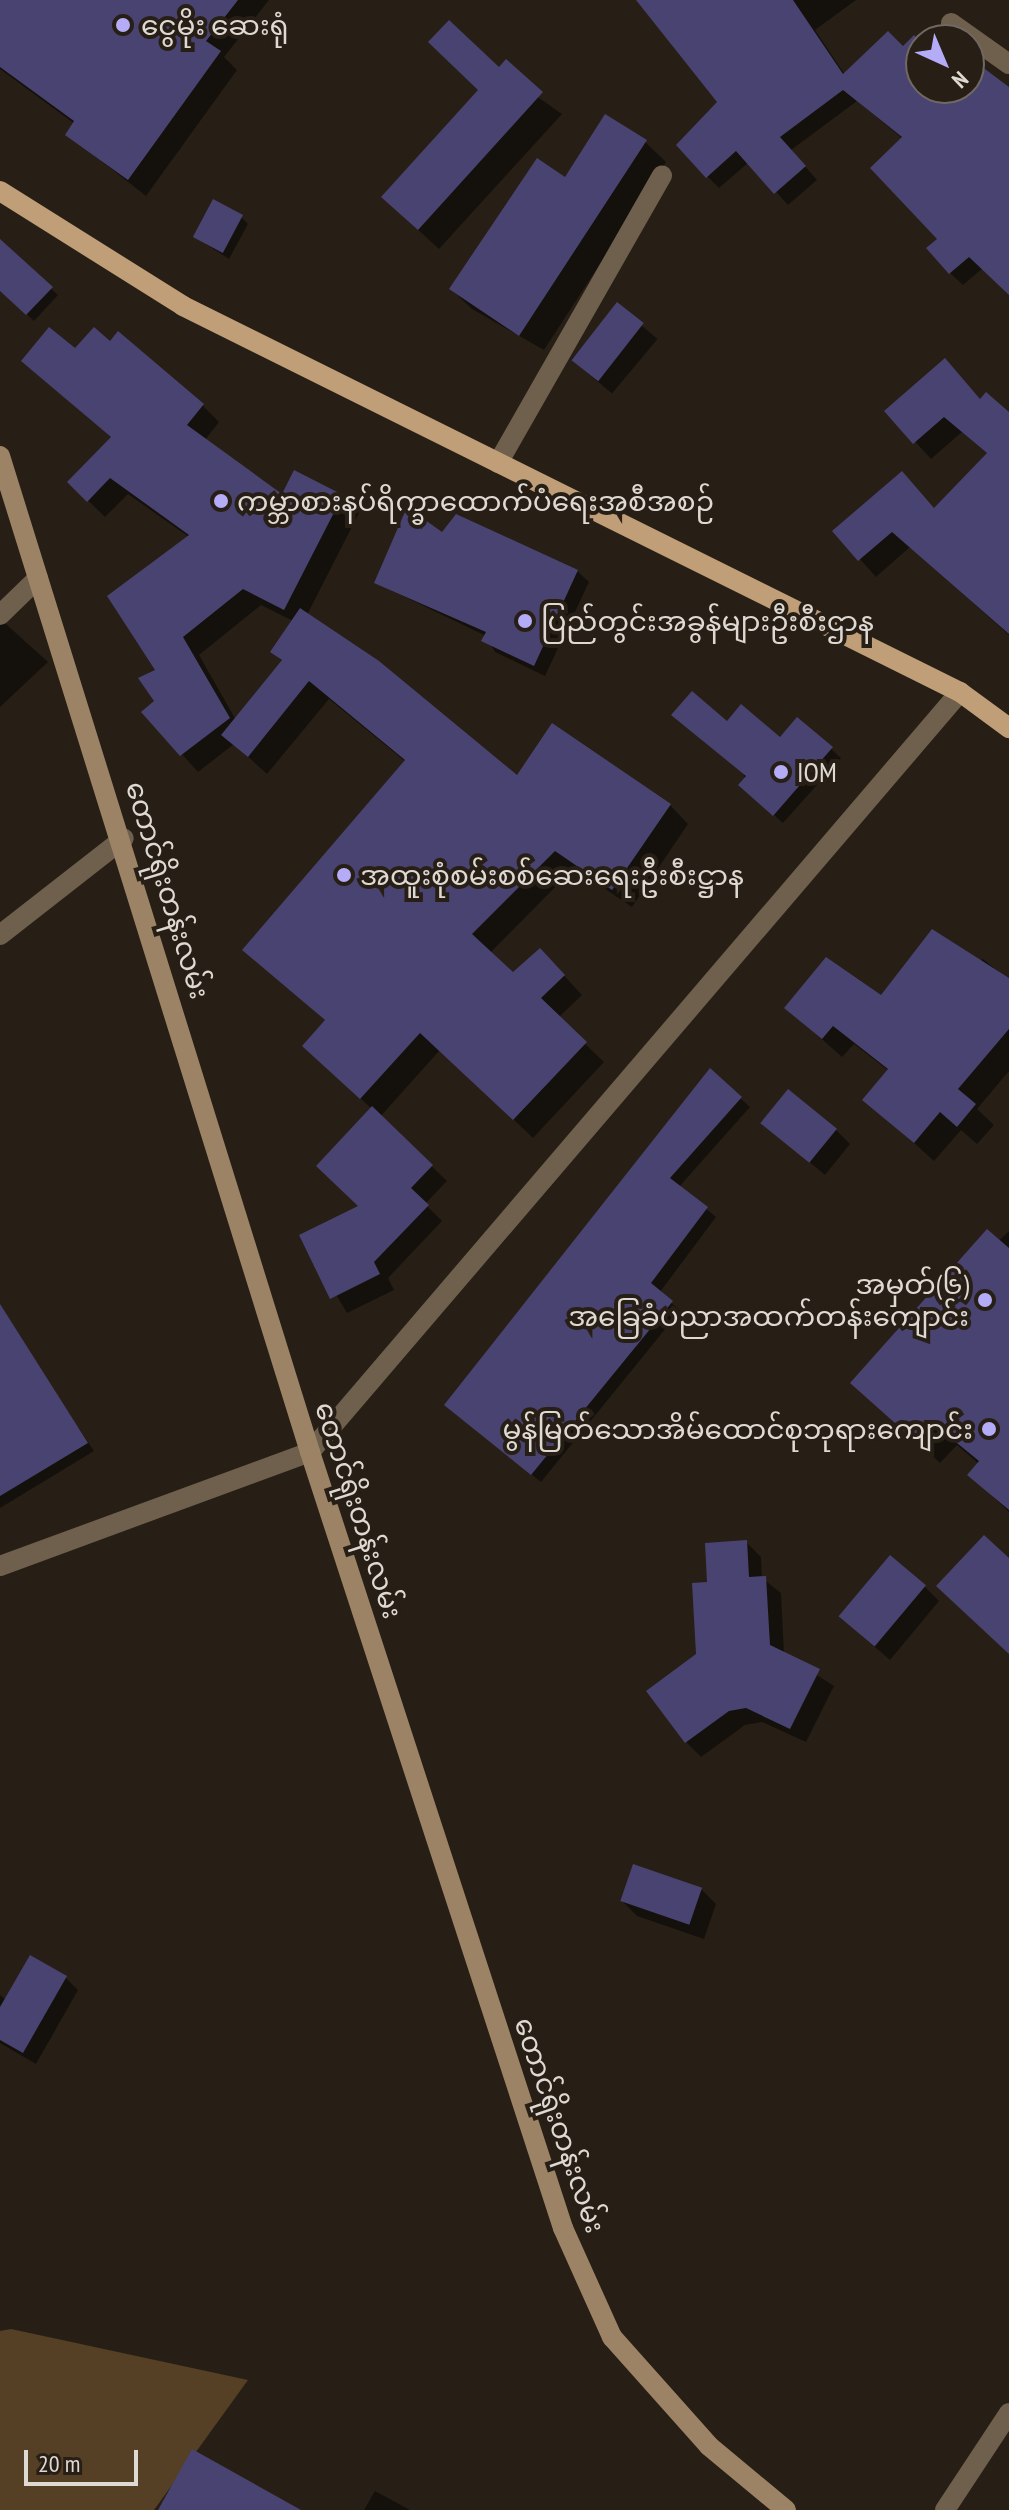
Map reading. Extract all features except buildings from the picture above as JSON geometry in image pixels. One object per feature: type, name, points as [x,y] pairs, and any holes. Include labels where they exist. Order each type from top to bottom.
[{"type":"main road","points":[[0,191],[183,306],[960,692],[1009,728]]},
{"type":"street","points":[[951,23],[1009,64]]},
{"type":"street","points":[[498,463],[662,176]]},
{"type":"street","name":"တောင်ရိုးတန်းလမ်း","points":[[0,456],[124,838],[310,1452],[575,2256],[612,2337],[709,2446],[786,2510]]},
{"type":"street","points":[[0,615],[38,578]]},
{"type":"street","points":[[0,1566],[310,1452],[960,692]]},
{"type":"street","points":[[0,935],[124,838]]},
{"type":"street","points":[[945,2510],[1009,2413]]},
{"type":"shaded area","points":[[11,2329],[248,2380],[154,2510],[0,2510],[0,2331]]},
{"type":"place","name":"ငွေမိုး ဆေးရုံ","points":[[123,25]]},
{"type":"place","name":"ကမ္ဘာစားနပ်ရိက္ခာထောက်ပံရေးအစီအစဉ်","points":[[221,501]]},
{"type":"place","name":"ပြည်တွင်းအခွန်များဦးစီးဌာန","points":[[525,621]]},
{"type":"place","name":"IOM","points":[[781,772]]},
{"type":"place","name":"အထူးစုံစမ်းစစ်ဆေးရေးဦးစီးဋ္ဌာန","points":[[344,875]]},
{"type":"place","name":"အမှတ်(၆) အခြေခံပညာအထက်တန်းကျောင်း","points":[[985,1300]]},
{"type":"place","name":"မွန်မြတ်သောအိမ်ထောင်စုဘုရားကျောင်း","points":[[989,1429]]}]
